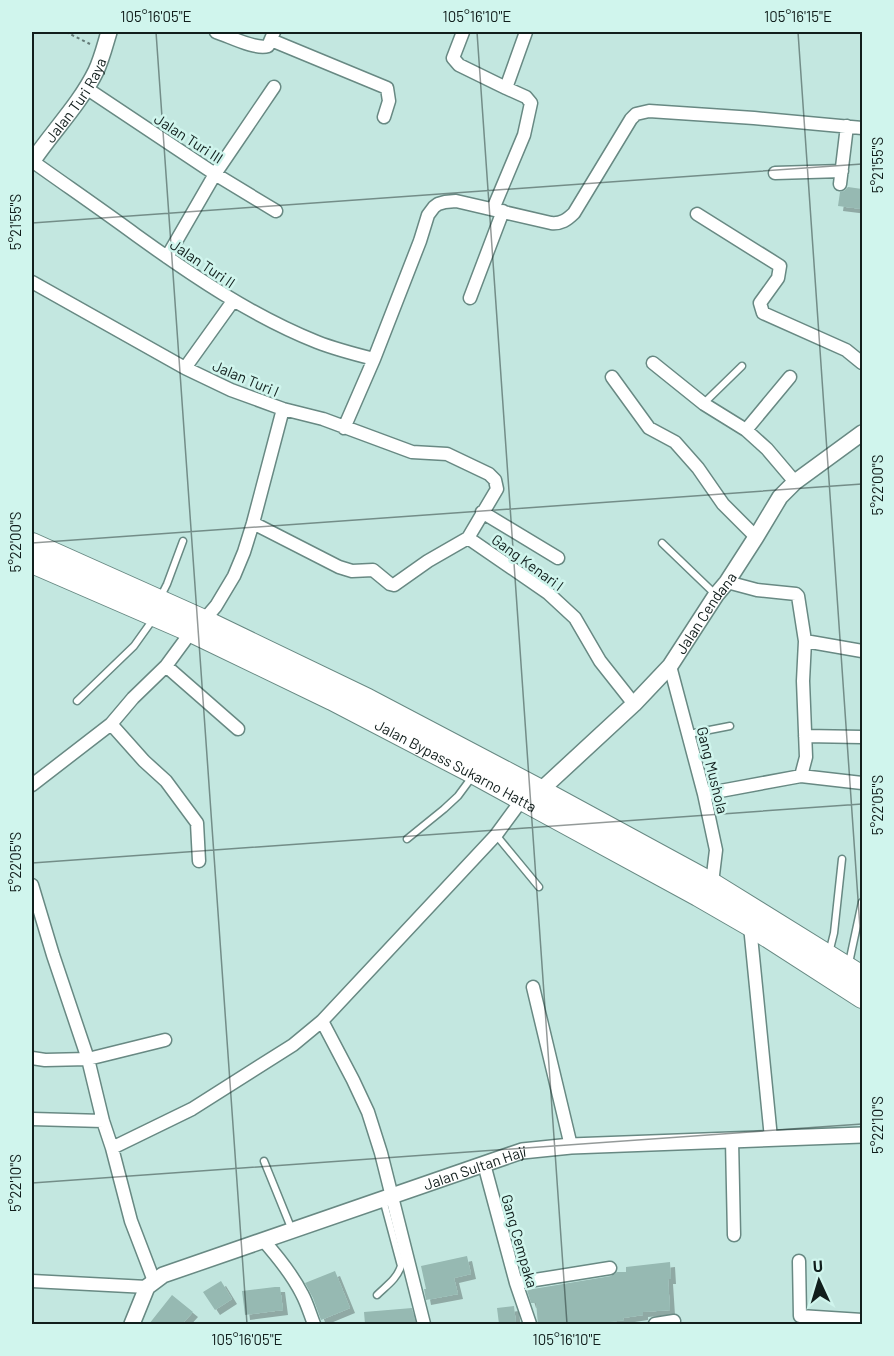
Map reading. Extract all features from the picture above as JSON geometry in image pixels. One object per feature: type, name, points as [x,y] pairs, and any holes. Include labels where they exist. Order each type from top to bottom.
[{"type":"highway","name":"Jalan Bypass Sukarno Hatta","points":[[32,543],[157,608],[368,699],[542,790],[712,883],[829,954],[850,975],[862,998]]},
{"type":"highway","name":"Jalan Bypass Sukarno Hatta","points":[[32,563],[157,608]]},
{"type":"highway","name":"Jalan Bypass Sukarno Hatta","points":[[197,626],[474,774],[750,926],[850,975]]},
{"type":"street","name":"Jalan Turi Raya","points":[[32,161],[86,88],[95,72],[109,32]]},
{"type":"street","points":[[216,32],[263,47],[268,46],[272,36],[387,88],[389,101],[384,117]]},
{"type":"street","points":[[463,32],[453,58],[455,62],[526,97],[531,103],[524,135],[470,298]]},
{"type":"street","points":[[506,88],[526,32]]},
{"type":"street","points":[[167,257],[215,174],[274,87]]},
{"type":"street","name":"Jalan Turi III","points":[[86,88],[276,212]]},
{"type":"street","points":[[344,428],[374,359],[431,210],[438,204],[445,201],[456,201],[551,223],[559,223],[568,219],[574,213],[631,119],[642,112],[695,113],[862,128]]},
{"type":"street","points":[[775,173],[841,178],[847,126]]},
{"type":"street","name":"Jalan Turi II","points":[[32,161],[233,301],[317,342],[374,359]]},
{"type":"street","points":[[697,214],[780,266],[778,278],[760,303],[763,313],[846,350],[862,363]]},
{"type":"street","name":"Jalan Turi I","points":[[32,282],[185,368],[231,390],[283,409],[244,552],[234,576],[216,606],[166,666],[133,698],[111,724],[32,784]]},
{"type":"street","points":[[185,368],[233,301]]},
{"type":"street","points":[[653,363],[704,404],[746,430],[767,448],[795,482]]},
{"type":"street","points":[[612,377],[648,428],[675,442],[698,468],[723,504],[756,537]]},
{"type":"street","points":[[746,430],[790,377]]},
{"type":"street","name":"Gang Kenari I","points":[[283,409],[322,419],[412,452],[447,454],[489,474],[495,480],[497,489],[468,538],[548,593],[575,618],[600,661],[634,704]]},
{"type":"street","name":"Jalan Cendana","points":[[542,790],[634,704],[670,666],[716,595],[727,582],[780,497],[795,482],[862,433]]},
{"type":"street","points":[[482,512],[558,558]]},
{"type":"street","points":[[253,524],[339,567],[352,571],[373,570],[394,585],[428,561],[468,538]]},
{"type":"street","points":[[727,582],[757,590],[798,594],[804,641],[806,757],[801,776]]},
{"type":"street","points":[[804,641],[862,651]]},
{"type":"street","points":[[166,666],[238,729]]},
{"type":"street","name":"Gang Mushola","points":[[670,666],[689,734],[716,850],[712,883]]},
{"type":"street","points":[[111,724],[144,761],[166,781],[197,823],[199,861]]},
{"type":"street","points":[[805,736],[862,737]]},
{"type":"street","points":[[704,794],[801,776],[862,783]]},
{"type":"street","points":[[112,1148],[192,1109],[293,1045],[322,1022],[496,835],[521,801]]},
{"type":"street","points":[[32,885],[88,1059],[103,1121],[150,1284],[132,1324]]},
{"type":"street","points":[[750,926],[771,1138]]},
{"type":"street","points":[[533,987],[571,1146]]},
{"type":"street","points":[[322,1022],[368,1112],[381,1153],[387,1198],[424,1324]]},
{"type":"street","points":[[32,1058],[88,1059],[165,1040]]},
{"type":"street","points":[[32,1119],[103,1121]]},
{"type":"street","name":"Jalan Sultan Haji","points":[[150,1284],[163,1275],[522,1151],[571,1146],[862,1135]]},
{"type":"street","points":[[732,1140],[734,1235]]},
{"type":"street","name":"Gang Cempaka","points":[[484,1164],[516,1283],[530,1324]]},
{"type":"street","points":[[263,1240],[279,1258],[298,1287],[314,1324]]},
{"type":"street","points":[[799,1261],[799,1320],[862,1320]]},
{"type":"street","points":[[516,1283],[610,1268]]},
{"type":"street","points":[[32,1281],[150,1284]]},
{"type":"street","points":[[655,1324],[674,1321]]},
{"type":"lane","points":[[704,404],[742,366]]},
{"type":"lane","points":[[77,701],[134,646],[157,608],[183,541]]},
{"type":"lane","points":[[662,543],[716,595]]},
{"type":"lane","points":[[689,734],[730,726]]},
{"type":"lane","points":[[407,839],[444,809],[474,774]]},
{"type":"lane","points":[[496,835],[539,887]]},
{"type":"lane","points":[[829,954],[834,933],[842,859]]},
{"type":"lane","points":[[850,975],[862,902]]},
{"type":"lane","points":[[264,1161],[292,1230]]},
{"type":"lane","points":[[377,1295],[394,1279],[401,1266],[387,1198]]},
{"type":"path","points":[[66,32],[103,51]]},
{"type":"building","points":[[848,187],[862,189],[862,209],[838,206],[840,192]]},
{"type":"building","points":[[467,1256],[471,1274],[454,1278],[458,1294],[426,1300],[421,1266]]},
{"type":"building","points":[[670,1262],[671,1279],[668,1279],[670,1310],[643,1312],[643,1315],[604,1324],[538,1324],[536,1303],[531,1303],[527,1290],[611,1276],[617,1272],[626,1272],[626,1267]]},
{"type":"building","points":[[335,1271],[350,1308],[321,1320],[305,1283]]},
{"type":"building","points":[[221,1281],[232,1299],[215,1310],[203,1292]]},
{"type":"building","points":[[280,1287],[283,1310],[245,1315],[242,1291]]},
{"type":"building","points":[[172,1295],[193,1312],[182,1324],[149,1324]]},
{"type":"building","points":[[514,1306],[516,1324],[499,1324],[497,1308]]},
{"type":"building","points":[[412,1308],[416,1324],[365,1324],[364,1312]]}]
